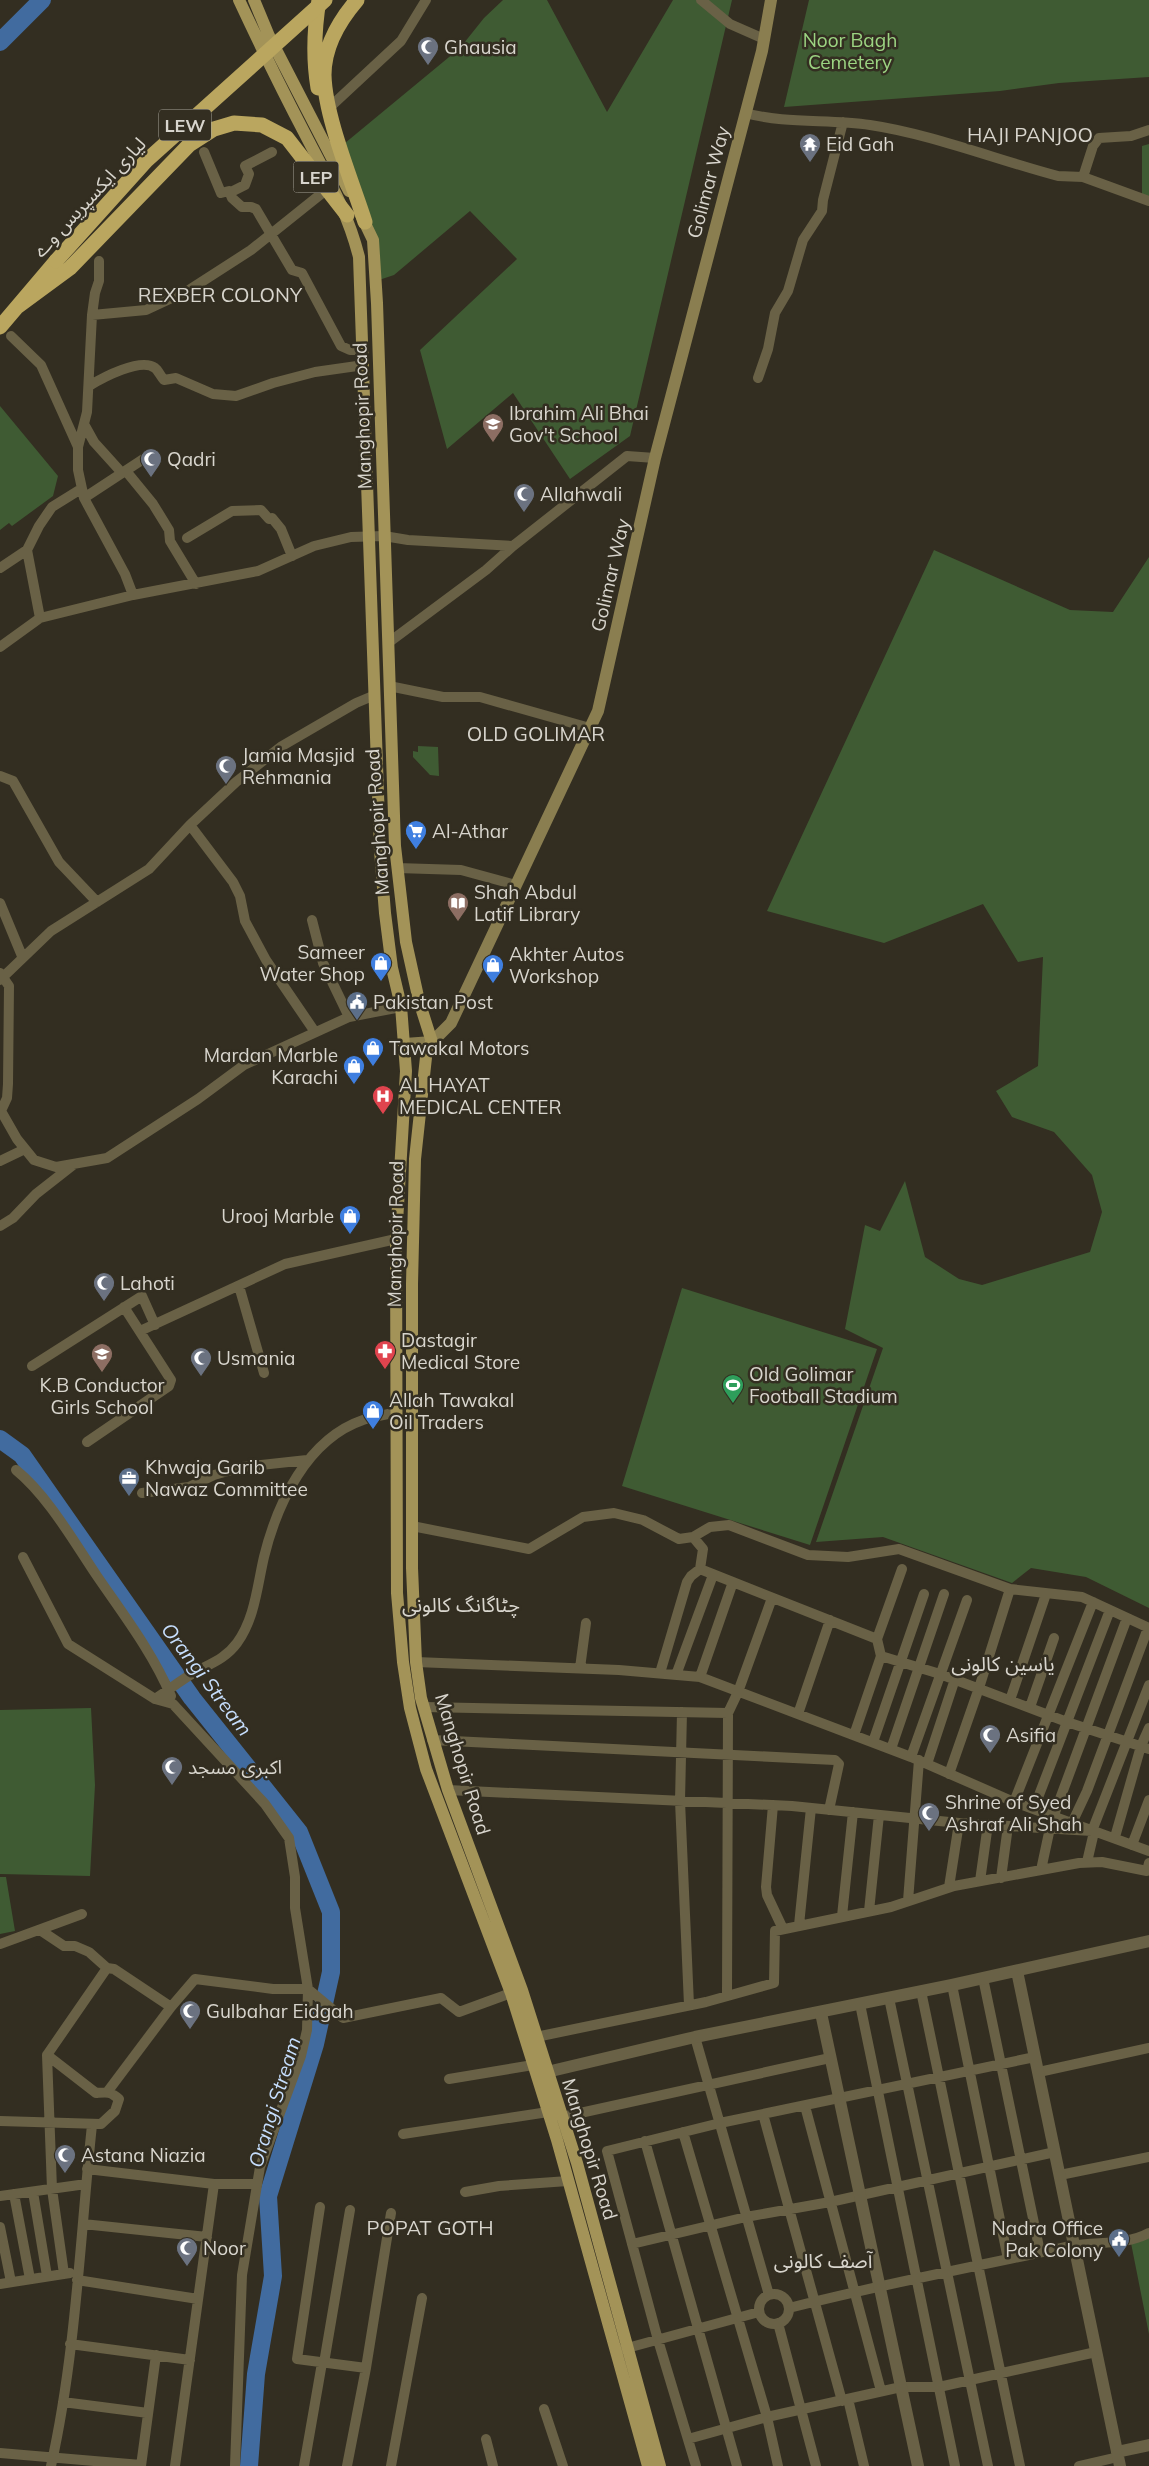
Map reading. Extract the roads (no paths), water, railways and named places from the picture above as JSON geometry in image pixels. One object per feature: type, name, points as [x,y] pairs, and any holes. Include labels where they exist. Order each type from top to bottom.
[{"type":"highway","points":[[319,0],[314,39],[315,72],[318,90],[346,163]]},
{"type":"highway","name":"لیاری ایکسپریس وے","points":[[6,331],[17,307],[146,161],[325,0]]},
{"type":"highway","points":[[356,0],[340,19],[328,50],[324,75],[329,108],[365,222]]},
{"type":"highway","name":"LEW","points":[[17,307],[70,268],[189,145],[214,129],[234,123],[262,125],[287,138]]},
{"type":"highway","name":"LEP","points":[[287,138],[347,215]]},
{"type":"main road","name":"Manghopir Road","points":[[239,0],[264,39],[365,222],[373,240],[397,868],[406,942],[419,1001],[432,1042],[427,1048],[415,1159],[412,1284],[412,1526],[416,1662],[432,1740],[448,1790],[522,1990],[562,2117],[622,2350],[648,2466]]},
{"type":"main road","name":"Manghopir Road","points":[[254,0],[264,39],[347,215],[359,257],[385,913],[392,968],[401,1007],[406,1071],[396,1239],[397,1592],[403,1662],[410,1708],[426,1769],[511,1993],[568,2181],[660,2466]]},
{"type":"main road","name":"Golimar Way","points":[[432,1042],[451,1023],[598,711],[655,458],[764,39],[771,0]]},
{"type":"main road","points":[[405,1044],[432,1042]]},
{"type":"street","points":[[329,108],[401,41],[426,0]]},
{"type":"street","points":[[701,0],[730,24],[764,39]]},
{"type":"street","points":[[745,113],[786,121],[843,122],[910,134],[1058,176],[1083,177],[1149,201]]},
{"type":"street","points":[[758,378],[768,349],[775,313],[788,291],[802,240],[822,211],[823,200],[843,122]]},
{"type":"street","points":[[1083,177],[1093,146],[1099,138],[1131,136],[1149,130]]},
{"type":"street","points":[[204,152],[221,193],[229,191],[242,207],[251,207],[256,210],[272,233],[292,270],[302,273],[341,346],[350,350],[363,350]]},
{"type":"street","points":[[229,193],[245,185],[249,174],[245,166],[272,152]]},
{"type":"street","points":[[92,315],[146,310],[170,300],[235,260],[326,190]]},
{"type":"street","points":[[99,261],[99,281],[94,293],[92,315],[89,386],[84,424],[78,447],[78,470],[82,493],[125,574],[133,595]]},
{"type":"street","points":[[6,331],[41,365],[78,447]]},
{"type":"street","points":[[89,386],[110,373],[144,364],[154,367],[164,380],[176,378],[213,394],[236,396],[273,383],[315,372],[364,365]]},
{"type":"street","points":[[84,424],[94,442],[153,504],[169,530],[170,541],[196,584]]},
{"type":"street","points":[[0,568],[27,550],[38,526],[52,507],[124,472],[151,454]]},
{"type":"street","points":[[388,643],[486,570],[513,546],[627,456],[655,458]]},
{"type":"street","points":[[187,538],[232,511],[261,510],[281,529],[292,556]]},
{"type":"street","points":[[0,647],[40,618],[133,595],[258,571],[314,546],[352,537],[384,536],[408,540],[513,546]]},
{"type":"street","points":[[27,550],[40,618]]},
{"type":"street","points":[[389,686],[443,697],[480,697],[590,728]]},
{"type":"street","points":[[375,695],[282,746],[236,782],[190,825],[149,869],[51,931],[1,976],[9,986],[7,1098],[0,1111],[17,1139],[34,1160],[56,1167],[108,1158],[198,1099],[244,1065],[349,1017],[401,1007]]},
{"type":"street","points":[[0,776],[13,781],[59,862],[97,902]]},
{"type":"street","points":[[190,825],[233,882],[240,896],[245,921],[266,960],[315,1032]]},
{"type":"street","points":[[397,868],[461,870],[516,885]]},
{"type":"street","points":[[0,903],[22,956]]},
{"type":"street","points":[[312,920],[323,963],[349,1017]]},
{"type":"street","points":[[0,1161],[25,1149]]},
{"type":"street","points":[[0,1226],[13,1218],[36,1194],[74,1164]]},
{"type":"street","points":[[140,1331],[285,1264],[396,1239]]},
{"type":"street","points":[[239,1286],[264,1373]]},
{"type":"street","points":[[32,1366],[142,1296],[155,1324]]},
{"type":"street","points":[[87,1442],[169,1386],[171,1380],[124,1307]]},
{"type":"street","points":[[156,1699],[196,1672],[221,1660],[244,1633],[255,1606],[272,1529],[282,1505],[307,1460],[332,1438],[350,1427],[362,1421],[396,1412]]},
{"type":"street","points":[[142,1493],[189,1487],[214,1475],[242,1467],[307,1460]]},
{"type":"street","points":[[16,1470],[31,1484],[71,1538],[146,1648],[169,1690],[173,1704],[266,1804],[289,1838],[295,1877],[295,1908],[308,1989],[307,2030],[301,2056],[266,2146],[257,2184],[242,2274],[235,2466]]},
{"type":"street","points":[[412,1526],[529,1549],[583,1517],[614,1513],[643,1520],[678,1539],[693,1538],[710,1527],[729,1525],[808,1555],[848,1557],[899,1549],[1010,1589],[1082,1597],[1149,1628],[1087,1791],[1072,1823]]},
{"type":"street","points":[[660,1674],[687,1582],[700,1569],[703,1549],[693,1538]]},
{"type":"street","points":[[22,1557],[68,1644],[156,1699],[173,1704]]},
{"type":"street","points":[[700,1569],[877,1639]]},
{"type":"street","points":[[854,1736],[881,1656],[877,1639],[902,1569]]},
{"type":"street","points":[[676,1675],[713,1574]]},
{"type":"street","points":[[700,1677],[733,1582]]},
{"type":"street","points":[[949,1774],[979,1688],[1010,1589]]},
{"type":"street","points":[[873,1742],[924,1594]]},
{"type":"street","points":[[890,1749],[944,1594]]},
{"type":"street","points":[[1010,1700],[1046,1594]]},
{"type":"street","points":[[726,1996],[728,1713],[738,1692],[772,1598]]},
{"type":"street","points":[[908,1901],[913,1818],[919,1761],[940,1674],[967,1600]]},
{"type":"street","points":[[1014,1802],[1093,1602]]},
{"type":"street","points":[[1034,1808],[1110,1610]]},
{"type":"street","points":[[1054,1815],[1127,1618]]},
{"type":"street","points":[[798,1714],[830,1620]]},
{"type":"street","points":[[580,1668],[586,1623]]},
{"type":"street","points":[[1030,1707],[1054,1638]]},
{"type":"street","points":[[881,1656],[955,1679],[1067,1722],[1145,1747]]},
{"type":"street","points":[[416,1662],[580,1668],[700,1677],[873,1742],[1014,1802],[1054,1815],[1093,1832]]},
{"type":"street","points":[[919,1761],[955,1679]]},
{"type":"street","points":[[1087,1862],[1093,1832],[1149,1685]]},
{"type":"street","points":[[424,1707],[728,1713]]},
{"type":"street","points":[[682,1712],[680,1801],[689,2006]]},
{"type":"street","points":[[1115,1837],[1145,1747],[1149,1728]]},
{"type":"street","points":[[432,1740],[728,1753],[837,1761],[839,1764],[829,1810]]},
{"type":"street","points":[[448,1790],[726,1802],[812,1808],[959,1823],[1050,1828],[1093,1832],[1115,1837],[1149,1851]]},
{"type":"street","points":[[1132,1844],[1149,1800]]},
{"type":"street","points":[[772,1805],[766,1887],[767,1895],[783,1929]]},
{"type":"street","points":[[799,1925],[812,1808]]},
{"type":"street","points":[[842,1916],[853,1812]]},
{"type":"street","points":[[869,1911],[879,1815]]},
{"type":"street","points":[[949,1887],[959,1823]]},
{"type":"street","points":[[980,1881],[988,1824]]},
{"type":"street","points":[[1000,1878],[1008,1826]]},
{"type":"street","points":[[1041,1870],[1050,1828]]},
{"type":"street","points":[[536,2037],[689,2006],[774,1983],[775,1930],[869,1911],[908,1901],[949,1887],[1041,1870],[1087,1862],[1102,1862],[1147,1872],[1149,1863]]},
{"type":"street","points":[[0,1944],[82,1914]]},
{"type":"street","points":[[40,1930],[64,1946],[75,1946],[89,1952],[108,1968],[114,1969],[170,2007]]},
{"type":"street","points":[[547,2072],[695,2037],[821,2013],[1149,1941]]},
{"type":"street","points":[[64,2274],[52,2189],[51,2121],[47,2056],[108,1968]]},
{"type":"street","points":[[1018,1971],[1034,2057],[1039,2072],[1118,2458]]},
{"type":"street","points":[[983,1978],[1040,2252]]},
{"type":"street","points":[[47,2056],[96,2093],[108,2091],[170,2007],[194,1979],[273,1989],[308,1989],[343,2018],[441,1998],[459,2012],[511,1993]]},
{"type":"street","points":[[952,1985],[1008,2259]]},
{"type":"street","points":[[921,1991],[1020,2466]]},
{"type":"street","points":[[889,1998],[988,2466]]},
{"type":"street","points":[[860,2004],[956,2466]]},
{"type":"street","points":[[821,2013],[918,2466]]},
{"type":"street","points":[[695,2037],[769,2294]]},
{"type":"street","points":[[1039,2072],[1149,2048]]},
{"type":"street","points":[[696,2466],[658,2340],[607,2151],[763,2114],[1034,2057]]},
{"type":"street","points":[[562,2117],[830,2058]]},
{"type":"street","points":[[449,2079],[533,2065]]},
{"type":"street","points":[[0,2121],[51,2121],[92,2125],[101,2124],[116,2110],[119,2099],[108,2091]]},
{"type":"street","points":[[805,2106],[881,2392]]},
{"type":"street","points":[[403,2134],[548,2112]]},
{"type":"street","points":[[763,2114],[814,2302],[864,2466]]},
{"type":"street","points":[[52,2462],[63,2402],[70,2344],[84,2224],[92,2125]]},
{"type":"street","points":[[683,2132],[739,2318],[767,2418],[778,2466]]},
{"type":"street","points":[[645,2141],[737,2466]]},
{"type":"street","points":[[632,2244],[746,2217],[830,2202],[1055,2152]]},
{"type":"street","points":[[1060,2175],[1149,2157]]},
{"type":"street","points":[[87,2169],[214,2184],[257,2184]]},
{"type":"street","points":[[465,2192],[499,2186],[568,2181]]},
{"type":"street","points":[[0,2196],[86,2184]]},
{"type":"street","points":[[175,2466],[214,2184]]},
{"type":"street","points":[[33,2192],[47,2276]]},
{"type":"street","points":[[14,2194],[30,2279]]},
{"type":"street","points":[[320,2207],[297,2359],[366,2368]]},
{"type":"street","points":[[304,2466],[350,2210]]},
{"type":"street","points":[[347,2466],[366,2368],[391,2213]]},
{"type":"street","points":[[84,2224],[207,2237]]},
{"type":"street","points":[[0,2227],[5,2283],[64,2274],[198,2299]]},
{"type":"street","points":[[789,2308],[947,2271],[1075,2245],[1139,2238],[1149,2233]]},
{"type":"street","points":[[769,2294],[782,2296],[789,2308],[787,2316],[778,2323],[765,2321],[759,2312],[761,2302],[769,2294]]},
{"type":"street","points":[[391,2466],[422,2298]]},
{"type":"street","points":[[622,2350],[759,2312]]},
{"type":"street","points":[[778,2323],[816,2466]]},
{"type":"street","points":[[70,2344],[190,2360]]},
{"type":"street","points":[[688,2440],[726,2428],[901,2387],[939,2387],[1096,2352]]},
{"type":"street","points":[[0,2453],[52,2462],[141,2466],[156,2355]]},
{"type":"street","points":[[63,2402],[148,2413]]},
{"type":"street","points":[[544,2409],[564,2466]]},
{"type":"street","points":[[486,2439],[493,2466]]},
{"type":"street","points":[[1079,2466],[1118,2458],[1149,2445]]},
{"type":"waterway","points":[[0,42],[42,0]]},
{"type":"waterway","name":"Orangi Stream","points":[[0,1439],[22,1455],[192,1698],[299,1832],[331,1912],[331,1972],[315,2044],[268,2196],[273,2276],[256,2374],[249,2466]]},
{"type":"place","name":"Ghausia","points":[[428,66]]},
{"type":"place","name":"Eid Gah","points":[[810,163]]},
{"type":"place","name":"Ibrahim Ali Bhai Gov't School","points":[[493,443]]},
{"type":"place","name":"Qadri","points":[[151,478]]},
{"type":"place","name":"Allahwali","points":[[524,513]]},
{"type":"place","name":"Jamia Masjid Rehmania","points":[[226,785]]},
{"type":"place","name":"Al-Athar","points":[[416,850]]},
{"type":"place","name":"Shah Abdul Latif Library","points":[[458,922]]},
{"type":"place","name":"Sameer Water Shop","points":[[381,982]]},
{"type":"place","name":"Akhter Autos Workshop","points":[[493,984]]},
{"type":"place","name":"Pakistan Post","points":[[357,1021]]},
{"type":"place","name":"Tawakal Motors","points":[[373,1067]]},
{"type":"place","name":"Mardan Marble Karachi","points":[[354,1085]]},
{"type":"place","name":"AL HAYAT MEDICAL CENTER","points":[[383,1115]]},
{"type":"place","name":"Urooj Marble","points":[[350,1235]]},
{"type":"place","name":"Lahoti","points":[[104,1302]]},
{"type":"place","name":"Dastagir Medical Store","points":[[385,1370]]},
{"type":"place","name":"K.B Conductor Girls School","points":[[102,1373]]},
{"type":"place","name":"Usmania","points":[[201,1377]]},
{"type":"place","name":"Old Golimar Football Stadium","points":[[733,1404]]},
{"type":"place","name":"Allah Tawakal Oil Traders","points":[[373,1430]]},
{"type":"place","name":"Khwaja Garib Nawaz Committee","points":[[129,1497]]},
{"type":"place","name":"Asifia","points":[[990,1754]]},
{"type":"place","name":"اکبری مسجد","points":[[172,1786]]},
{"type":"place","name":"Shrine of Syed Ashraf Ali Shah","points":[[929,1832]]},
{"type":"place","name":"Gulbahar Eidgah","points":[[190,2030]]},
{"type":"place","name":"Astana Niazia","points":[[65,2174]]},
{"type":"place","name":"Nadra Office Pak Colony","points":[[1119,2258]]},
{"type":"place","name":"Noor","points":[[187,2267]]},
{"type":"district","name":"HAJI PANJOO","points":[[1030,134]]},
{"type":"district","name":"REXBER COLONY","points":[[220,294]]},
{"type":"district","name":"OLD GOLIMAR","points":[[536,733]]},
{"type":"district","name":"چٹاگانگ کالونی","points":[[461,1604]]},
{"type":"district","name":"یاسین کالونی","points":[[1003,1663]]},
{"type":"district","name":"POPAT GOTH","points":[[430,2227]]},
{"type":"district","name":"آصف کالونی","points":[[823,2260]]},
{"type":"park label","name":"Noor Bagh Cemetery","points":[[850,51]]}]
